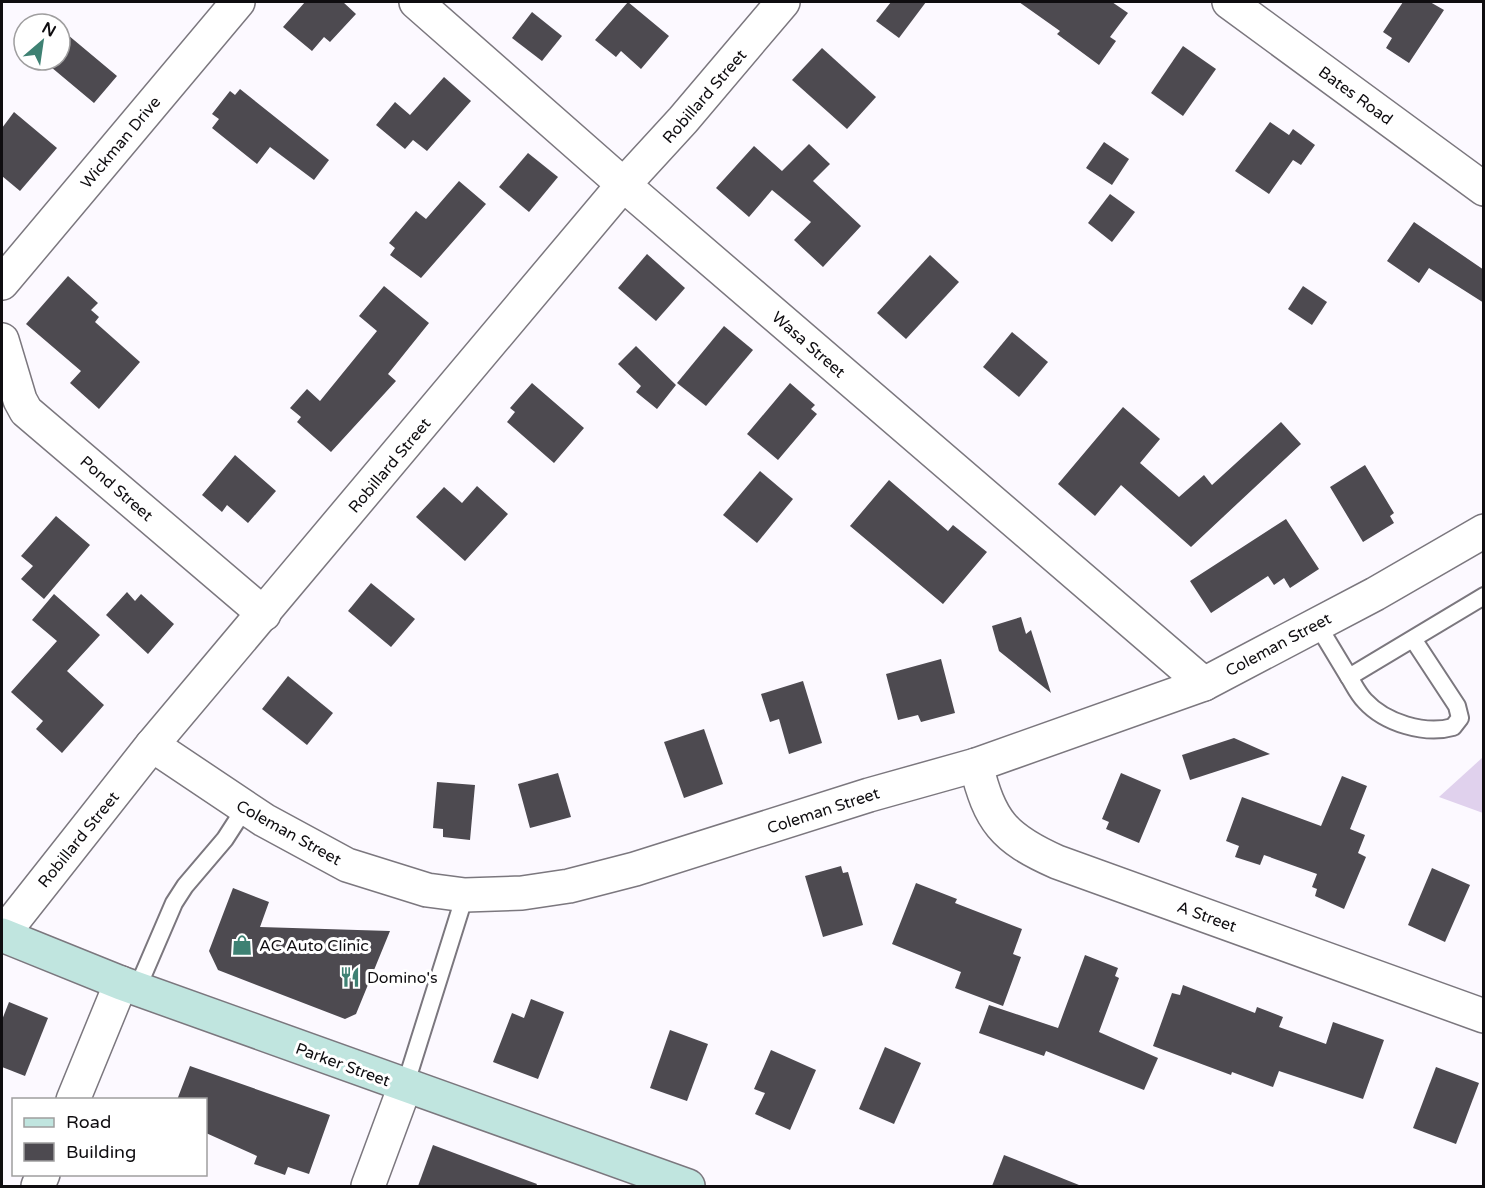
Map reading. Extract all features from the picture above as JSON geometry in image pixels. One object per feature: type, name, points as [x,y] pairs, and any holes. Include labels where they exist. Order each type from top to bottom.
[{"type":"main road","name":"Parker Street","points":[[2,935],[129,986],[688,1186]]},
{"type":"street","name":"Wickman Drive","points":[[2,283],[238,2]]},
{"type":"street","name":"Wasa Street","points":[[416,2],[625,186],[1204,684]]},
{"type":"street","name":"Robillard Street","points":[[2,935],[152,745],[616,193],[625,186],[783,2]]},
{"type":"street","name":"Bates Road","points":[[1229,2],[1484,189]]},
{"type":"street","name":"Pond Street","points":[[2,340],[20,400],[26,411],[264,614]]},
{"type":"street","name":"Coleman Street","points":[[152,745],[245,808],[305,845],[347,865],[427,890],[465,895],[522,893],[569,886],[635,869],[869,795],[976,765],[1204,684],[1484,531]]},
{"type":"street","name":"A Street","points":[[976,765],[992,815],[1008,833],[1031,850],[1057,862],[1484,1016]]},
{"type":"street","points":[[74,1098],[129,986]]},
{"type":"street","points":[[368,1186],[405,1086]]},
{"type":"lane","points":[[1349,677],[1484,596]]},
{"type":"lane","points":[[1317,624],[1364,700],[1388,718],[1433,730],[1453,727],[1460,718],[1456,706],[1413,639]]},
{"type":"lane","points":[[129,986],[185,886],[225,839],[245,808]]},
{"type":"lane","points":[[405,1086],[465,895]]},
{"type":"shaded area","points":[[1482,758],[1483,813],[1439,797]]},
{"type":"building","points":[[305,2],[343,2],[356,14],[330,42],[324,37],[312,51],[283,27]]},
{"type":"building","points":[[628,2],[669,36],[641,69],[621,51],[616,57],[595,40]]},
{"type":"building","points":[[891,2],[926,2],[899,38],[876,21]]},
{"type":"building","points":[[1019,2],[1112,2],[1128,13],[1110,37],[1116,41],[1099,65],[1057,34],[1060,31]]},
{"type":"building","points":[[1403,2],[1430,2],[1444,10],[1409,63],[1386,48],[1392,38],[1383,32]]},
{"type":"building","points":[[532,12],[562,36],[542,61],[512,38]]},
{"type":"building","points":[[72,38],[117,76],[94,103],[57,72],[72,72]]},
{"type":"building","points":[[1183,46],[1216,69],[1183,116],[1151,93]]},
{"type":"building","points":[[822,48],[876,97],[847,129],[792,80]]},
{"type":"building","points":[[444,77],[471,101],[427,151],[413,140],[405,149],[376,125],[395,102],[410,115]]},
{"type":"building","points":[[240,89],[329,160],[314,180],[270,147],[257,164],[212,128],[219,119],[212,114],[230,91],[235,95]]},
{"type":"building","points":[[14,112],[57,148],[20,191],[2,176],[2,128]]},
{"type":"building","points":[[1270,122],[1289,135],[1293,129],[1315,145],[1301,165],[1293,160],[1269,194],[1235,171]]},
{"type":"building","points":[[1104,142],[1129,159],[1112,185],[1086,168]]},
{"type":"building","points":[[809,144],[830,164],[813,181],[861,226],[823,267],[794,240],[811,222],[772,190],[749,217],[716,188],[754,146],[782,171]]},
{"type":"building","points":[[528,153],[558,177],[529,212],[499,187]]},
{"type":"building","points":[[459,181],[486,204],[421,278],[390,255],[395,248],[389,243],[416,211],[426,219]]},
{"type":"building","points":[[1110,194],[1135,212],[1112,242],[1088,223]]},
{"type":"building","points":[[1414,222],[1484,270],[1484,303],[1429,268],[1419,283],[1387,261]]},
{"type":"building","points":[[647,254],[685,288],[656,321],[618,288]]},
{"type":"building","points":[[930,255],[959,282],[906,339],[877,313]]},
{"type":"building","points":[[68,276],[98,303],[91,310],[99,317],[95,322],[140,362],[99,409],[70,383],[81,371],[26,324]]},
{"type":"building","points":[[384,286],[429,323],[388,374],[396,381],[331,452],[297,422],[301,417],[290,408],[307,389],[320,401],[377,331],[359,316]]},
{"type":"building","points":[[1303,286],[1327,302],[1312,325],[1288,309]]},
{"type":"building","points":[[724,326],[753,350],[706,406],[677,383]]},
{"type":"building","points":[[1012,332],[1048,362],[1019,397],[983,367]]},
{"type":"building","points":[[636,346],[676,385],[657,409],[636,392],[641,386],[618,364]]},
{"type":"building","points":[[532,383],[584,428],[554,463],[507,422],[515,412],[510,408]]},
{"type":"building","points":[[790,383],[815,405],[811,409],[817,414],[778,460],[747,434]]},
{"type":"building","points":[[1123,407],[1160,439],[1140,463],[1179,497],[1204,475],[1212,485],[1281,422],[1301,444],[1191,547],[1121,485],[1095,516],[1058,484]]},
{"type":"building","points":[[235,455],[276,491],[248,523],[227,505],[222,512],[202,495]]},
{"type":"building","points":[[1365,465],[1394,513],[1390,516],[1394,523],[1363,542],[1330,487]]},
{"type":"building","points":[[760,471],[793,499],[757,543],[723,515]]},
{"type":"building","points":[[889,480],[948,531],[953,525],[987,552],[943,604],[850,526]]},
{"type":"building","points":[[477,486],[508,514],[465,561],[416,517],[444,487],[462,503]]},
{"type":"building","points":[[56,516],[90,545],[44,599],[21,579],[33,566],[21,556]]},
{"type":"building","points":[[1286,519],[1319,569],[1290,588],[1284,578],[1274,585],[1268,576],[1211,613],[1190,581]]},
{"type":"building","points":[[371,583],[415,619],[391,647],[348,611]]},
{"type":"building","points":[[127,592],[135,601],[141,594],[174,624],[148,654],[106,615]]},
{"type":"building","points":[[54,594],[100,635],[67,671],[104,705],[62,753],[36,729],[43,721],[11,692],[57,641],[32,620]]},
{"type":"building","points":[[1021,617],[1026,634],[1031,630],[1051,693],[999,651],[992,626]]},
{"type":"building","points":[[941,659],[955,713],[921,722],[918,715],[898,720],[886,674]]},
{"type":"building","points":[[288,676],[333,713],[307,745],[262,709]]},
{"type":"building","points":[[803,681],[822,743],[789,754],[779,719],[770,722],[761,694]]},
{"type":"building","points":[[704,729],[723,784],[684,798],[664,742]]},
{"type":"building","points":[[1234,738],[1270,754],[1190,780],[1182,755]]},
{"type":"building","points":[[558,773],[571,817],[530,828],[518,784]]},
{"type":"building","points":[[1121,773],[1161,790],[1139,843],[1106,829],[1109,822],[1102,819]]},
{"type":"building","points":[[1342,776],[1367,786],[1350,829],[1365,835],[1358,853],[1366,857],[1344,909],[1315,896],[1317,889],[1312,887],[1317,874],[1264,855],[1260,865],[1235,857],[1239,846],[1226,841],[1242,797],[1321,826]]},
{"type":"building","points":[[437,782],[475,785],[470,840],[443,837],[443,829],[433,828]]},
{"type":"building","points":[[841,866],[843,873],[848,872],[863,925],[823,937],[805,876]]},
{"type":"building","points":[[1432,868],[1470,885],[1445,942],[1408,925]]},
{"type":"building","points":[[916,883],[957,899],[955,903],[1022,929],[1013,954],[1021,957],[1003,1006],[955,988],[961,972],[892,944]]},
{"type":"building","points":[[233,888],[269,902],[260,927],[390,931],[356,1014],[345,1019],[218,970],[209,951]]},
{"type":"building","points":[[1085,955],[1118,968],[1115,976],[1119,978],[1099,1032],[1158,1058],[1144,1090],[1046,1051],[1044,1056],[979,1033],[989,1005],[1058,1028]]},
{"type":"building","points":[[1183,985],[1255,1013],[1257,1007],[1283,1017],[1279,1027],[1326,1044],[1333,1022],[1384,1040],[1363,1099],[1279,1071],[1273,1087],[1232,1072],[1231,1075],[1153,1046],[1172,993],[1180,995]]},
{"type":"building","points":[[531,999],[564,1012],[538,1079],[493,1062],[512,1013],[524,1018]]},
{"type":"building","points":[[9,1002],[48,1018],[25,1076],[2,1067],[2,1020]]},
{"type":"building","points":[[670,1030],[708,1044],[687,1101],[650,1088]]},
{"type":"building","points":[[885,1047],[921,1063],[894,1124],[859,1109]]},
{"type":"building","points":[[771,1050],[816,1070],[790,1130],[755,1114],[765,1093],[754,1089]]},
{"type":"building","points":[[190,1066],[330,1115],[309,1174],[288,1167],[285,1175],[254,1164],[257,1156],[207,1133],[207,1098],[178,1098]]},
{"type":"building","points":[[1436,1067],[1479,1083],[1456,1144],[1413,1128]]},
{"type":"building","points":[[433,1145],[537,1184],[536,1186],[418,1186]]},
{"type":"building","points":[[1004,1155],[1079,1185],[1079,1186],[992,1186]]},
{"type":"place","name":"AC Auto Clinic","points":[[242,945]]},
{"type":"place","name":"Domino's","points":[[350,977]]}]
